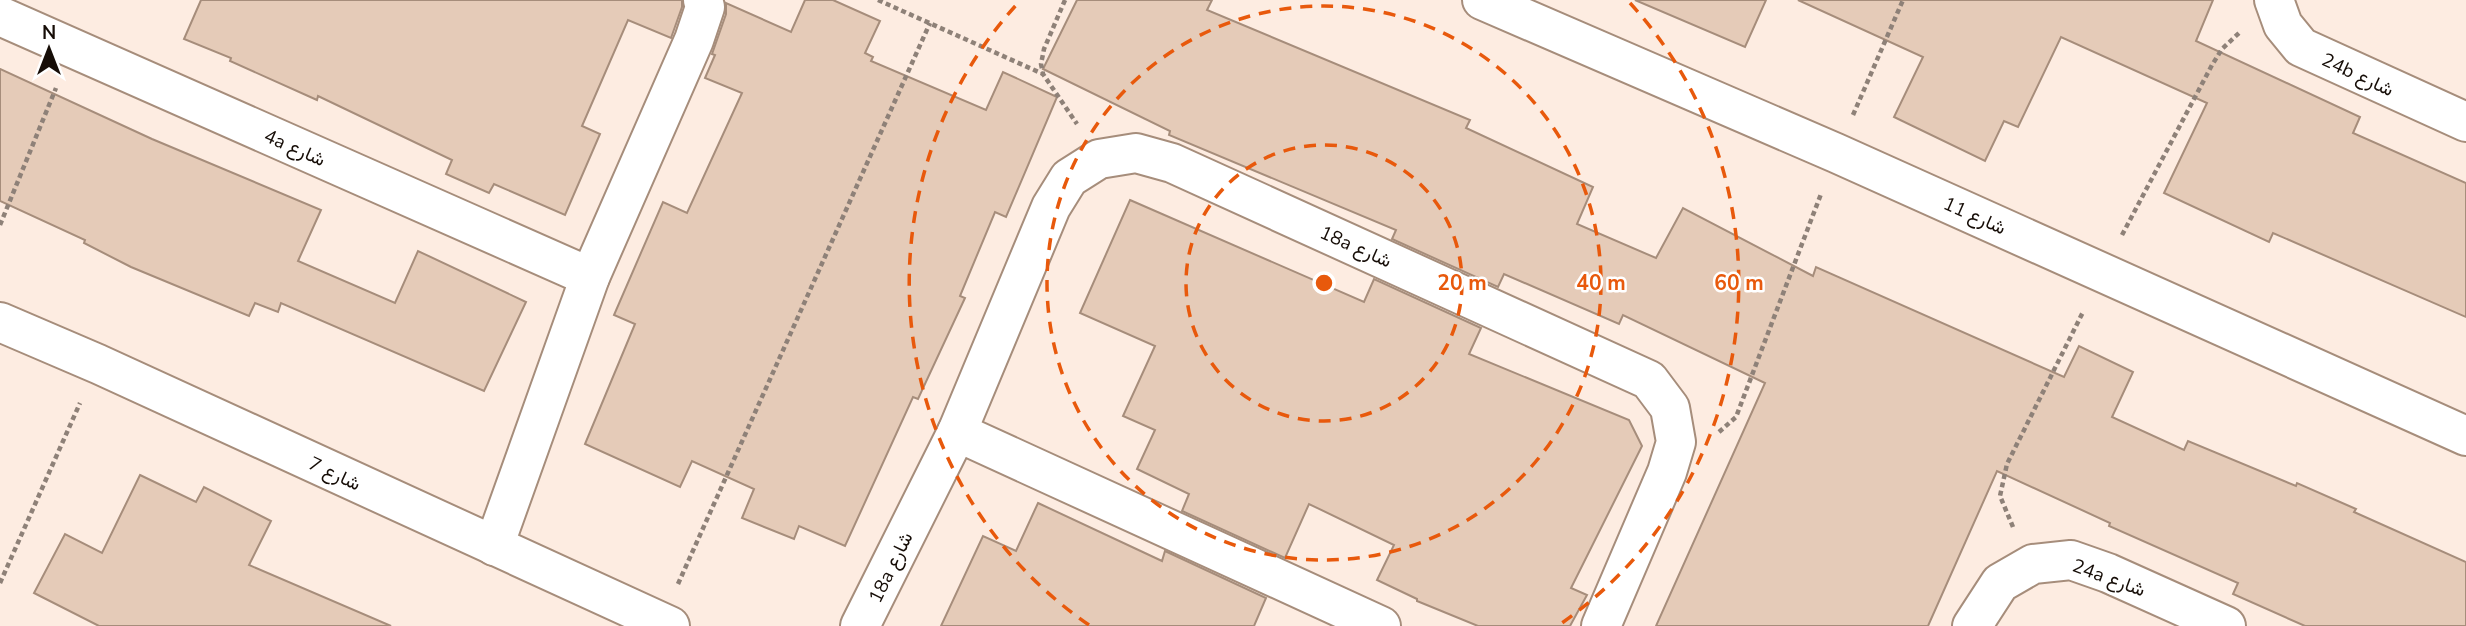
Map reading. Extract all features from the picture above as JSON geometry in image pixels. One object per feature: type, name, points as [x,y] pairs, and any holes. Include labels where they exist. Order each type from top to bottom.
[{"type":"street","points":[[494,546],[590,277],[694,40],[705,7],[703,0]]},
{"type":"street","name":"شارع 11","points":[[1482,0],[1836,153],[2466,436]]},
{"type":"street","name":"24b شارع","points":[[2261,12],[2283,26],[2301,47],[2466,122]]},
{"type":"street","name":"4a شارع","points":[[0,16],[590,277]]},
{"type":"street","name":"18a شارع","points":[[860,626],[957,432],[1051,207],[1069,178],[1099,159],[1136,153],[1172,163],[1648,380],[1670,408],[1676,442],[1667,472],[1601,626]]},
{"type":"street","name":"شارع 7","points":[[0,322],[98,364],[666,624]]},
{"type":"street","points":[[957,432],[1381,626]]},
{"type":"street","name":"24a شارع","points":[[1972,626],[2000,583],[2033,564],[2071,560],[2108,573],[2226,626]]},
{"type":"path","points":[[878,0],[1043,75]]},
{"type":"path","points":[[1065,0],[1044,49],[1041,64],[1043,75],[1099,159]]},
{"type":"path","points":[[1676,442],[1720,432],[1736,417],[1836,153],[1903,0]]},
{"type":"path","points":[[2033,564],[2010,522],[2000,496],[2007,464],[2103,272],[2212,65],[2222,49],[2261,12]]},
{"type":"path","points":[[666,624],[930,23]]},
{"type":"path","points":[[0,225],[72,48]]},
{"type":"path","points":[[0,583],[98,364]]},
{"type":"building","points":[[201,0],[682,0],[682,7],[671,38],[628,20],[582,126],[600,134],[565,215],[494,184],[489,193],[446,174],[452,160],[318,96],[317,100],[230,61],[231,58],[184,39]]},
{"type":"building","points":[[805,0],[833,0],[880,21],[865,53],[873,57],[871,61],[986,110],[1003,72],[1057,97],[1006,217],[995,212],[960,296],[965,298],[918,399],[913,397],[845,546],[799,526],[794,539],[742,518],[754,489],[692,461],[680,487],[585,444],[635,324],[614,315],[663,202],[687,213],[742,93],[705,78],[715,55],[712,54],[726,14],[726,3],[791,32]]},
{"type":"building","points":[[1077,0],[1212,0],[1207,10],[1470,120],[1466,128],[1593,187],[1577,224],[1656,258],[1683,208],[1813,276],[1816,267],[2064,377],[2079,346],[2133,372],[2112,417],[2184,450],[2188,441],[2296,486],[2297,483],[2356,509],[2354,512],[2466,562],[2466,626],[2305,626],[2233,594],[2238,583],[2109,526],[2110,523],[1997,471],[1928,626],[1656,626],[1765,383],[1623,315],[1619,324],[1504,274],[1498,287],[1392,239],[1396,230],[1169,135],[1170,131],[1043,69]]},
{"type":"building","points":[[1635,0],[1766,0],[1745,47]]},
{"type":"building","points":[[1798,0],[2213,0],[2196,41],[2360,117],[2353,133],[2466,183],[2466,317],[2273,233],[2269,242],[2164,193],[2207,103],[2061,37],[2018,127],[2004,121],[1985,161],[1894,117],[1923,57]]},
{"type":"building","points":[[0,69],[152,139],[321,210],[298,261],[395,303],[418,251],[526,302],[484,391],[281,303],[278,312],[255,303],[249,316],[131,267],[84,243],[85,240],[0,201]]},
{"type":"building","points":[[1130,200],[1364,302],[1374,279],[1481,328],[1469,354],[1629,420],[1642,446],[1571,588],[1587,595],[1570,626],[1478,626],[1417,601],[1377,580],[1394,545],[1309,504],[1285,558],[1182,511],[1189,494],[1137,469],[1155,430],[1123,416],[1155,346],[1080,313]]},
{"type":"building","points":[[140,475],[196,502],[204,487],[271,521],[249,565],[391,626],[99,626],[34,593],[65,534],[102,553]]},
{"type":"building","points":[[1038,503],[1162,561],[1165,551],[1266,598],[1254,626],[941,626],[983,536],[1016,551]]}]
